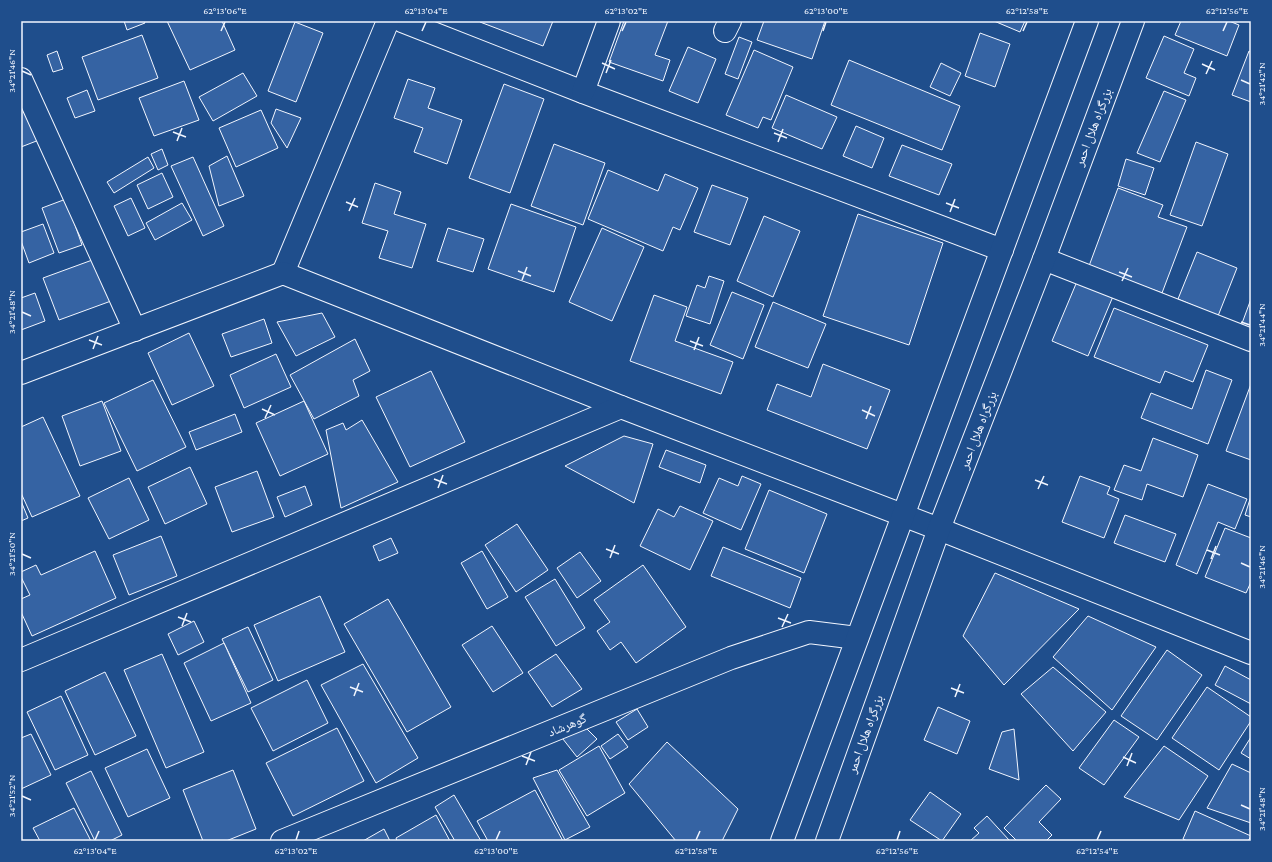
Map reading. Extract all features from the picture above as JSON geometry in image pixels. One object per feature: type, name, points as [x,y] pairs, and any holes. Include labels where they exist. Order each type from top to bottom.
[{"type":"main road","points":[[283,273],[388,21]]},
{"type":"main road","points":[[402,21],[583,92],[1002,250]]},
{"type":"main road","points":[[583,92],[609,21]]},
{"type":"main road","points":[[782,841],[1088,21]]},
{"type":"main road","name":"بزرگراه هلال احمر","points":[[827,841],[939,530],[1044,259],[1133,21]]},
{"type":"main road","points":[[21,78],[135,330]]},
{"type":"main road","points":[[1044,259],[1251,340]]},
{"type":"main road","points":[[21,373],[283,273],[620,407],[939,530],[1251,654]]},
{"type":"main road","points":[[21,660],[620,407]]},
{"type":"main road","name":"گوهرشاد","points":[[282,841],[731,658],[809,632],[857,638]]},
{"type":"building","points":[[124,21],[144,21],[145,23],[127,30]]},
{"type":"building","points":[[167,21],[222,21],[235,50],[190,70]]},
{"type":"building","points":[[553,21],[543,46],[480,22]]},
{"type":"building","points":[[624,21],[668,21],[655,55],[670,60],[663,81],[609,62]]},
{"type":"building","points":[[764,21],[825,21],[812,59],[757,40]]},
{"type":"building","points":[[994,21],[1025,21],[1020,32]]},
{"type":"building","points":[[1181,21],[1229,21],[1239,25],[1227,56],[1175,35]]},
{"type":"building","points":[[295,22],[323,33],[296,102],[268,91]]},
{"type":"building","points":[[980,33],[1010,44],[995,87],[965,76]]},
{"type":"building","points":[[142,35],[158,78],[98,100],[82,57]]},
{"type":"building","points":[[1164,36],[1194,49],[1184,73],[1196,78],[1189,96],[1146,78]]},
{"type":"building","points":[[739,37],[752,42],[738,79],[725,74]]},
{"type":"building","points":[[688,47],[716,59],[698,103],[669,91]]},
{"type":"building","points":[[754,50],[793,67],[771,120],[763,117],[758,128],[726,115]]},
{"type":"building","points":[[57,51],[63,69],[53,72],[47,55]]},
{"type":"building","points":[[1249,51],[1251,52],[1251,102],[1232,95]]},
{"type":"building","points":[[849,60],[960,106],[942,150],[831,105]]},
{"type":"building","points":[[941,63],[961,73],[950,96],[930,87]]},
{"type":"building","points":[[243,73],[257,96],[213,121],[199,97]]},
{"type":"building","points":[[408,79],[435,88],[428,108],[462,120],[447,164],[414,152],[423,128],[394,118]]},
{"type":"building","points":[[184,81],[199,120],[154,136],[139,98]]},
{"type":"building","points":[[504,84],[544,99],[510,193],[469,178]]},
{"type":"building","points":[[87,90],[95,111],[75,118],[67,98]]},
{"type":"building","points":[[21,91],[39,140],[21,147]]},
{"type":"building","points":[[1164,91],[1186,100],[1160,162],[1137,153]]},
{"type":"building","points":[[786,95],[837,117],[822,149],[772,128]]},
{"type":"building","points":[[276,109],[301,118],[287,148],[271,123]]},
{"type":"building","points":[[261,110],[278,148],[236,167],[219,128]]},
{"type":"building","points":[[856,126],[884,138],[872,168],[843,156]]},
{"type":"building","points":[[1196,142],[1228,154],[1202,226],[1170,215]]},
{"type":"building","points":[[554,144],[605,163],[583,225],[531,206]]},
{"type":"building","points":[[902,145],[952,164],[939,195],[889,176]]},
{"type":"building","points":[[162,149],[168,165],[158,170],[151,154]]},
{"type":"building","points":[[227,156],[244,196],[219,206],[209,166]]},
{"type":"building","points":[[148,157],[154,168],[114,193],[107,182]]},
{"type":"building","points":[[193,157],[224,226],[203,236],[171,166]]},
{"type":"building","points":[[1126,159],[1154,168],[1145,195],[1118,186]]},
{"type":"building","points":[[608,170],[658,191],[665,174],[698,188],[680,230],[673,227],[663,251],[588,219]]},
{"type":"building","points":[[162,173],[173,197],[148,209],[137,185]]},
{"type":"building","points":[[375,183],[401,192],[394,214],[426,224],[412,268],[379,258],[388,231],[362,223]]},
{"type":"building","points":[[712,185],[748,198],[730,245],[694,232]]},
{"type":"building","points":[[1118,188],[1163,205],[1158,217],[1187,227],[1162,293],[1089,266]]},
{"type":"building","points":[[131,198],[145,228],[128,236],[114,206]]},
{"type":"building","points":[[66,199],[82,245],[59,253],[42,208]]},
{"type":"building","points":[[182,203],[192,220],[155,240],[146,223]]},
{"type":"building","points":[[511,204],[576,227],[554,292],[488,269]]},
{"type":"building","points":[[858,214],[943,243],[909,345],[823,316]]},
{"type":"building","points":[[764,216],[800,231],[773,297],[737,281]]},
{"type":"building","points":[[43,224],[54,253],[29,263],[21,241],[21,232]]},
{"type":"building","points":[[448,228],[484,239],[473,272],[437,261]]},
{"type":"building","points":[[602,228],[644,247],[612,321],[569,302]]},
{"type":"building","points":[[1197,252],[1237,268],[1218,316],[1178,299]]},
{"type":"building","points":[[95,259],[111,301],[59,320],[43,278]]},
{"type":"building","points":[[709,276],[724,281],[710,324],[686,316],[697,285],[705,288]]},
{"type":"building","points":[[1078,279],[1114,294],[1088,356],[1052,341]]},
{"type":"building","points":[[732,292],[764,305],[743,359],[710,345]]},
{"type":"building","points":[[35,293],[45,321],[21,330],[21,298]]},
{"type":"building","points":[[654,295],[687,307],[675,341],[733,362],[721,394],[630,361]]},
{"type":"building","points":[[1251,299],[1251,330],[1241,326]]},
{"type":"building","points":[[773,302],[826,324],[808,368],[755,347]]},
{"type":"building","points":[[1114,308],[1208,345],[1193,382],[1165,371],[1160,383],[1094,357]]},
{"type":"building","points":[[322,313],[335,337],[296,356],[277,322]]},
{"type":"building","points":[[264,319],[272,343],[231,357],[222,334]]},
{"type":"building","points":[[189,333],[214,386],[172,405],[148,353]]},
{"type":"building","points":[[355,339],[370,371],[353,380],[359,396],[314,419],[290,375]]},
{"type":"building","points":[[276,354],[291,387],[244,408],[230,375]]},
{"type":"building","points":[[823,364],[890,390],[867,449],[767,410],[777,384],[811,397]]},
{"type":"building","points":[[1206,370],[1232,380],[1208,444],[1141,418],[1151,393],[1192,409]]},
{"type":"building","points":[[431,371],[465,442],[410,467],[376,397]]},
{"type":"building","points":[[153,380],[186,447],[137,471],[104,403]]},
{"type":"building","points":[[1251,384],[1251,460],[1226,451]]},
{"type":"building","points":[[102,401],[121,451],[80,466],[62,416]]},
{"type":"building","points":[[304,401],[328,454],[280,476],[256,423]]},
{"type":"building","points":[[235,414],[242,432],[196,450],[189,432]]},
{"type":"building","points":[[43,417],[80,496],[32,517],[21,493],[21,427]]},
{"type":"building","points":[[362,420],[398,482],[341,508],[326,430],[343,423],[346,430]]},
{"type":"building","points":[[624,436],[653,444],[634,503],[565,466]]},
{"type":"building","points":[[1153,438],[1198,455],[1183,497],[1147,484],[1142,500],[1114,490],[1124,465],[1141,471]]},
{"type":"building","points":[[666,450],[706,465],[700,483],[659,467]]},
{"type":"building","points":[[190,467],[207,504],[165,524],[148,487]]},
{"type":"building","points":[[257,471],[274,517],[232,532],[215,487]]},
{"type":"building","points":[[742,476],[761,484],[741,530],[703,513],[719,478],[738,486]]},
{"type":"building","points":[[1080,476],[1110,487],[1107,494],[1119,499],[1104,538],[1062,522]]},
{"type":"building","points":[[129,478],[149,520],[109,539],[88,498]]},
{"type":"building","points":[[1208,484],[1247,499],[1235,529],[1218,522],[1197,574],[1176,565]]},
{"type":"building","points":[[305,486],[312,505],[285,517],[277,497]]},
{"type":"building","points":[[769,490],[827,514],[804,573],[745,549]]},
{"type":"building","points":[[1251,496],[1251,517],[1245,515]]},
{"type":"building","points":[[21,501],[28,518],[21,521]]},
{"type":"building","points":[[680,506],[713,521],[690,570],[640,546],[658,509],[674,517]]},
{"type":"building","points":[[1125,515],[1176,534],[1165,562],[1114,543]]},
{"type":"building","points":[[517,524],[548,570],[516,592],[485,545]]},
{"type":"building","points":[[1225,528],[1251,538],[1251,582],[1246,593],[1205,577]]},
{"type":"building","points":[[161,536],[177,576],[129,595],[113,555]]},
{"type":"building","points":[[391,538],[398,553],[379,561],[373,546]]},
{"type":"building","points":[[723,547],[801,578],[790,608],[711,576]]},
{"type":"building","points":[[95,551],[116,598],[32,636],[21,612],[21,599],[30,595],[21,577],[21,572],[36,565],[41,575]]},
{"type":"building","points":[[482,551],[508,597],[487,609],[461,563]]},
{"type":"building","points":[[580,552],[601,581],[577,598],[557,568]]},
{"type":"building","points":[[643,565],[686,627],[636,663],[621,642],[610,650],[597,631],[610,622],[594,600]]},
{"type":"building","points":[[995,573],[1079,609],[1004,685],[963,636]]},
{"type":"building","points":[[555,579],[585,628],[556,646],[525,597]]},
{"type":"building","points":[[320,596],[345,652],[278,681],[254,625]]},
{"type":"building","points":[[388,599],[451,707],[407,732],[344,624]]},
{"type":"building","points":[[1088,616],[1156,647],[1112,710],[1053,657]]},
{"type":"building","points":[[194,621],[204,642],[178,655],[168,634]]},
{"type":"building","points":[[492,626],[523,673],[493,692],[462,645]]},
{"type":"building","points":[[248,627],[273,680],[248,692],[222,639]]},
{"type":"building","points":[[224,643],[251,703],[211,721],[184,663]]},
{"type":"building","points":[[1167,650],[1202,675],[1157,740],[1121,716]]},
{"type":"building","points":[[162,654],[204,752],[166,768],[124,670]]},
{"type":"building","points":[[556,654],[582,689],[552,707],[528,672]]},
{"type":"building","points":[[363,664],[418,758],[376,783],[321,685]]},
{"type":"building","points":[[1225,666],[1251,680],[1251,704],[1215,685]]},
{"type":"building","points":[[1053,667],[1106,712],[1073,751],[1021,694]]},
{"type":"building","points":[[105,672],[136,736],[95,755],[65,691]]},
{"type":"building","points":[[307,680],[328,723],[273,751],[251,708]]},
{"type":"building","points":[[1207,687],[1251,717],[1251,721],[1219,770],[1172,738]]},
{"type":"building","points":[[61,696],[88,755],[55,770],[27,712]]},
{"type":"building","points":[[938,707],[970,721],[957,754],[924,740]]},
{"type":"building","points":[[637,709],[648,727],[628,740],[616,722]]},
{"type":"building","points":[[1114,720],[1139,737],[1104,785],[1079,768]]},
{"type":"building","points":[[581,723],[597,739],[577,757],[559,734]]},
{"type":"building","points":[[337,728],[364,781],[293,816],[266,763]]},
{"type":"building","points":[[1014,729],[1019,780],[989,769],[1002,732]]},
{"type":"building","points":[[31,734],[51,775],[21,789],[21,738]]},
{"type":"building","points":[[618,734],[628,747],[610,759],[601,746]]},
{"type":"building","points":[[1251,737],[1251,759],[1241,753]]},
{"type":"building","points":[[667,742],[738,809],[722,841],[676,841],[629,784]]},
{"type":"building","points":[[599,746],[625,793],[587,816],[559,770]]},
{"type":"building","points":[[1164,746],[1208,776],[1179,820],[1124,797]]},
{"type":"building","points":[[147,749],[170,798],[128,817],[105,768]]},
{"type":"building","points":[[1232,764],[1251,773],[1251,823],[1207,808]]},
{"type":"building","points":[[233,770],[256,829],[226,841],[203,841],[183,790]]},
{"type":"building","points":[[557,770],[590,827],[565,840],[533,778]]},
{"type":"building","points":[[91,771],[122,835],[110,841],[95,841],[66,783]]},
{"type":"building","points":[[1046,785],[1061,799],[1039,822],[1052,835],[1046,841],[1017,841],[1004,828]]},
{"type":"building","points":[[535,790],[563,841],[488,841],[477,821]]},
{"type":"building","points":[[930,792],[961,814],[942,841],[910,820]]},
{"type":"building","points":[[454,795],[481,841],[455,841],[435,807]]},
{"type":"building","points":[[74,808],[91,841],[40,841],[33,828]]},
{"type":"building","points":[[1195,811],[1251,836],[1248,841],[1187,841],[1183,839]]},
{"type":"building","points":[[436,815],[450,841],[397,841],[396,838]]},
{"type":"building","points":[[987,816],[1009,840],[1008,841],[970,841],[979,833],[974,828]]},
{"type":"building","points":[[384,829],[390,841],[363,841]]}]
